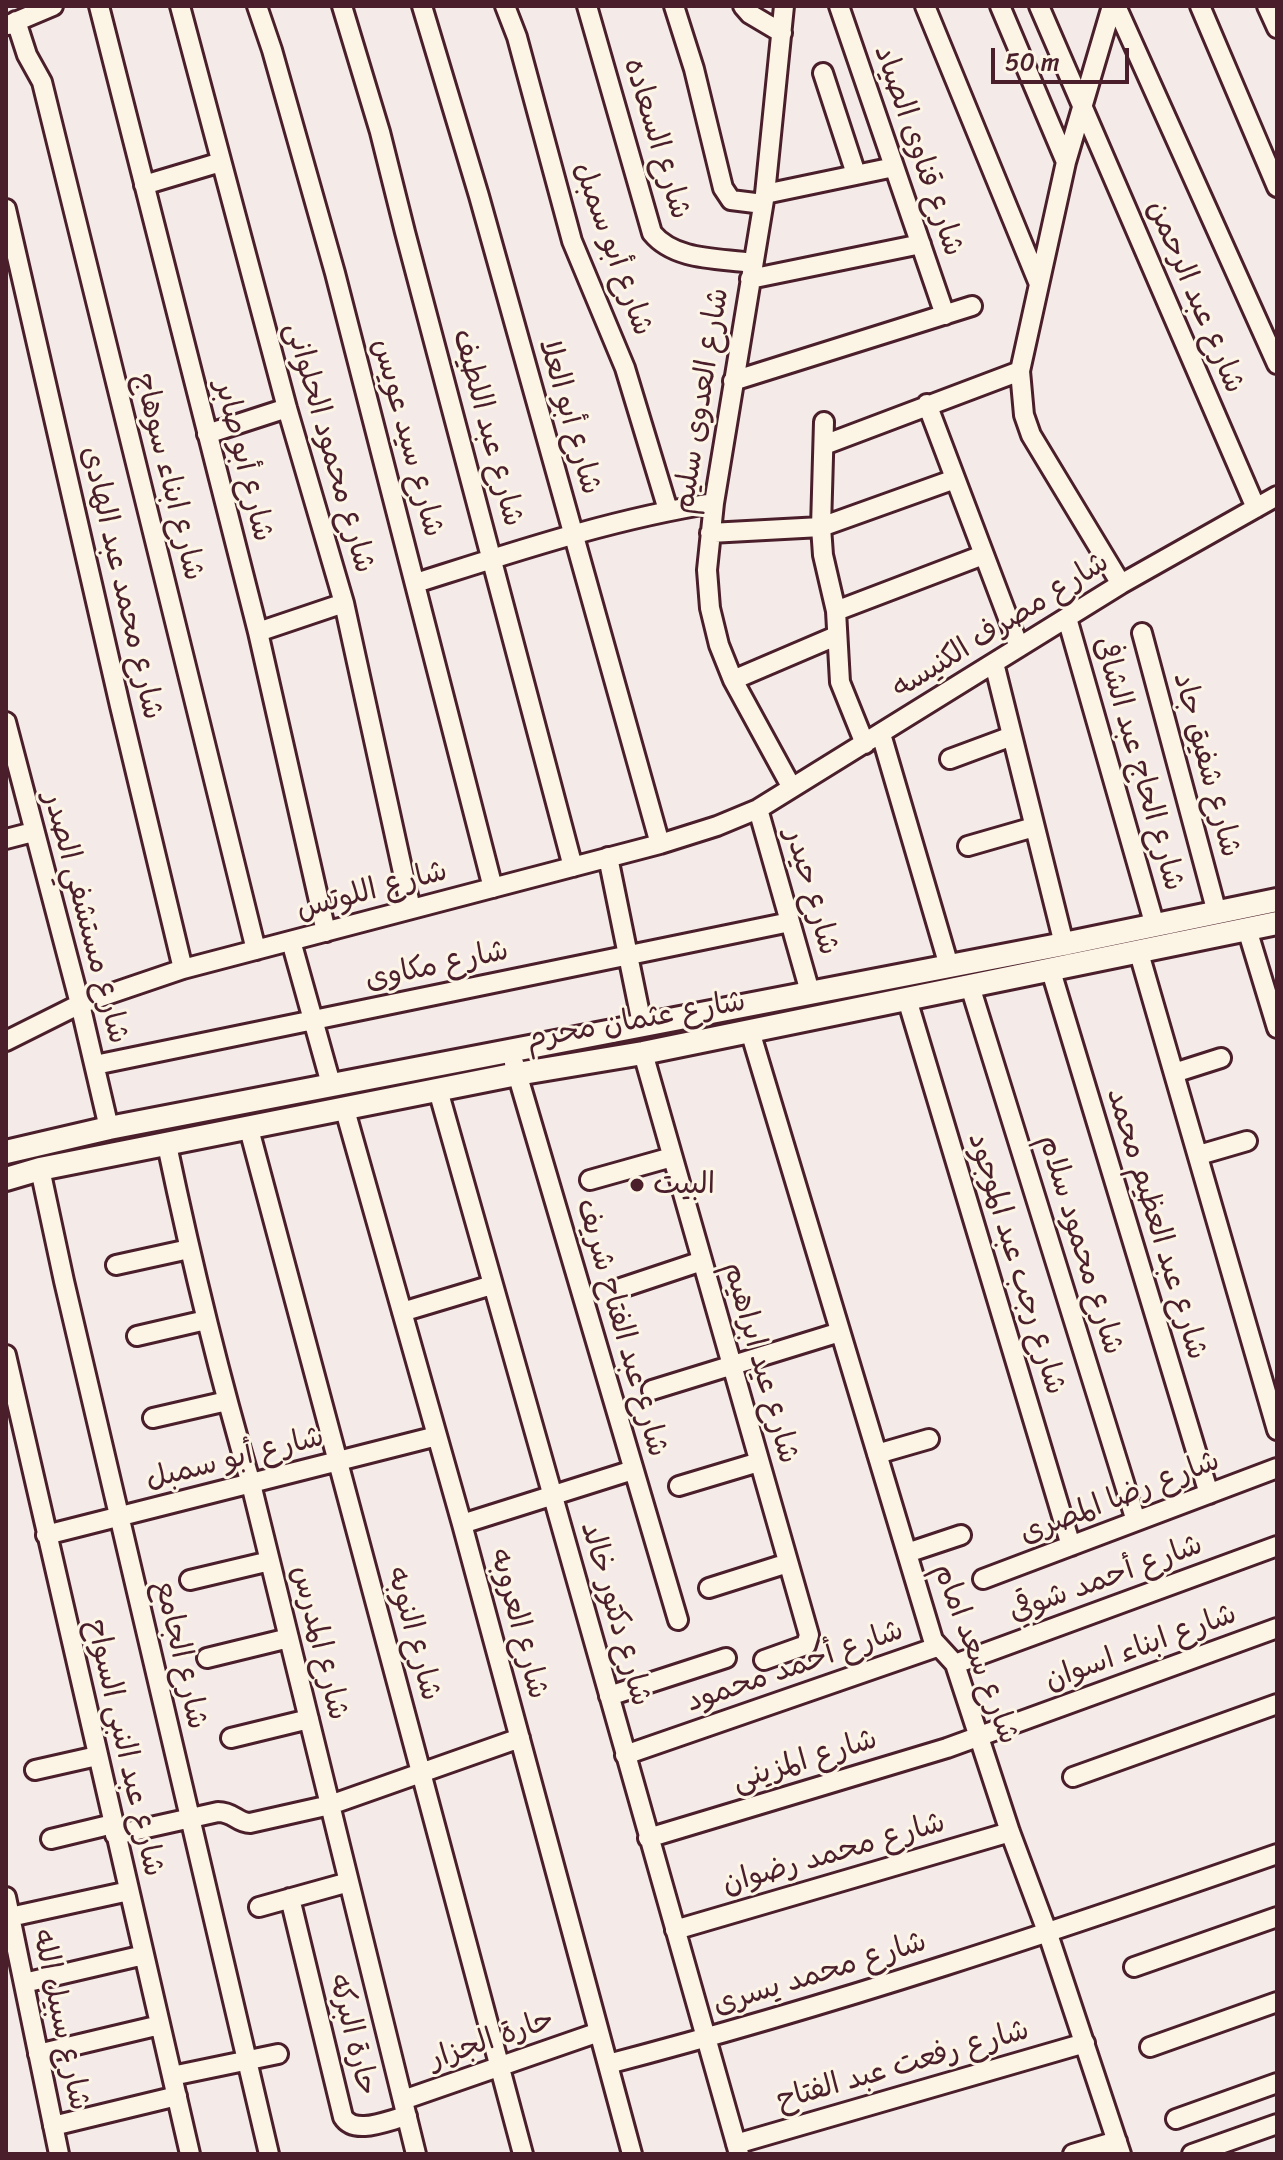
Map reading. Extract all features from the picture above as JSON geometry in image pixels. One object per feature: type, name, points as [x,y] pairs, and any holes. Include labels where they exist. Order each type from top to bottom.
[{"type":"main road","name":"شارع عثمان محرم","points":[[6,1152],[109,1128],[1277,900]]},
{"type":"main road","name":"شارع عثمان محرم","points":[[6,1179],[40,1169],[517,1074],[643,1053],[1277,923]]},
{"type":"street","points":[[11,24],[53,6]]},
{"type":"street","name":"شارع أبو صابر","points":[[99,6],[258,632],[326,932]]},
{"type":"street","name":"شارع محمود الحلوانى","points":[[180,6],[287,408],[344,603],[411,909]]},
{"type":"street","name":"شارع سيد عويس","points":[[257,6],[335,273],[493,888]]},
{"type":"street","name":"شارع عبد اللطيف","points":[[342,6],[380,132],[573,867]]},
{"type":"street","name":"شارع أبو العلا","points":[[422,6],[479,196],[660,844]]},
{"type":"street","name":"شارع أبو سمبل","points":[[505,6],[517,37],[572,241],[625,368],[668,510]]},
{"type":"street","name":"شارع السعاده","points":[[587,6],[652,233],[660,242],[680,253],[751,271],[921,244]]},
{"type":"street","points":[[674,6],[694,69],[723,188],[731,200],[764,199],[894,167]]},
{"type":"street","points":[[743,6],[750,14],[782,33]]},
{"type":"street","name":"شارع العدوى سليم","points":[[784,6],[764,199],[714,503],[707,570],[710,608],[719,645],[733,680],[792,788]]},
{"type":"street","name":"شارع قناوى الصياد","points":[[839,6],[945,315]]},
{"type":"street","points":[[925,6],[1039,284]]},
{"type":"street","points":[[1000,6],[1066,162]]},
{"type":"street","name":"شارع عبد الرحمن","points":[[1039,6],[1256,508]]},
{"type":"street","points":[[1114,6],[1066,162],[1020,371],[1024,415],[1031,435],[1121,584]]},
{"type":"street","points":[[1114,6],[1277,364]]},
{"type":"street","points":[[1200,6],[1277,187]]},
{"type":"street","points":[[1267,6],[1277,28]]},
{"type":"street","name":"شارع ابناء سوهاج","points":[[11,24],[42,82],[256,950]]},
{"type":"street","points":[[823,73],[856,174]]},
{"type":"street","points":[[144,185],[221,162]]},
{"type":"street","name":"شارع محمد عبد الهادى","points":[[6,209],[183,969]]},
{"type":"street","points":[[733,381],[972,306]]},
{"type":"street","points":[[824,445],[1020,371]]},
{"type":"street","points":[[927,404],[1019,647]]},
{"type":"street","points":[[207,434],[287,408]]},
{"type":"street","points":[[824,422],[821,527],[823,555],[836,611],[840,682],[873,739],[949,966]]},
{"type":"street","points":[[710,533],[821,527],[955,479]]},
{"type":"street","name":"شارع مصرف الكنيسه","points":[[758,809],[1121,584],[1277,496]]},
{"type":"street","points":[[416,583],[572,534],[668,510],[714,503]]},
{"type":"street","points":[[836,611],[983,555]]},
{"type":"street","points":[[258,632],[344,603]]},
{"type":"street","name":"شارع الحاج عبد الشافى","points":[[1067,618],[1155,926]]},
{"type":"street","name":"شارع شفيق جاد","points":[[1142,633],[1217,913]]},
{"type":"street","points":[[733,680],[836,636]]},
{"type":"street","points":[[994,663],[1064,944]]},
{"type":"street","name":"شارع مستشفي الصدر","points":[[6,722],[109,1128]]},
{"type":"street","points":[[950,759],[1012,736]]},
{"type":"street","name":"شارع اللوتس","points":[[6,1041],[80,1004],[183,969],[660,844],[758,809]]},
{"type":"street","name":"شارع حيدر","points":[[758,809],[810,992]]},
{"type":"street","points":[[968,846],[1034,827]]},
{"type":"street","points":[[6,839],[33,832]]},
{"type":"street","points":[[608,857],[642,1024]]},
{"type":"street","name":"شارع مكاوى","points":[[95,1065],[790,922]]},
{"type":"street","points":[[1247,929],[1277,1028]]},
{"type":"street","points":[[291,941],[331,1084]]},
{"type":"street","points":[[1139,953],[1277,1430]]},
{"type":"street","name":"شارع عبد العظيم محمد","points":[[1051,971],[1209,1494]]},
{"type":"street","name":"شارع محمود سلام","points":[[970,986],[1136,1521]]},
{"type":"street","name":"شارع رجب عبد الموجود","points":[[907,999],[1071,1546]]},
{"type":"street","name":"شارع سعد امام","points":[[750,1031],[933,1640],[955,1664],[1119,2148]]},
{"type":"street","name":"شارع عبد الفتاح شريف","points":[[511,1051],[678,1620]]},
{"type":"street","name":"شارع عيد ابراهيم","points":[[643,1053],[808,1641],[801,1648],[764,1660]]},
{"type":"street","points":[[1174,1073],[1221,1058]]},
{"type":"street","name":"شارع دكتور خالد","points":[[438,1090],[738,2149]]},
{"type":"street","name":"شارع العروبه","points":[[345,1110],[462,1524],[632,2154]]},
{"type":"street","name":"شارع النوبه","points":[[249,1129],[523,2154]]},
{"type":"street","points":[[1199,1155],[1247,1141]]},
{"type":"street","name":"شارع المدرس","points":[[167,1145],[206,1320],[251,1484],[416,2154]]},
{"type":"street","points":[[590,1180],[672,1157]]},
{"type":"street","name":"شارع الجامع","points":[[40,1169],[269,2154]]},
{"type":"street","points":[[116,1265],[189,1249]]},
{"type":"street","points":[[621,1288],[702,1261]]},
{"type":"street","points":[[402,1312],[492,1285]]},
{"type":"street","points":[[137,1336],[206,1320]]},
{"type":"street","points":[[652,1390],[840,1332]]},
{"type":"street","name":"شارع عبد النبى السواح","points":[[6,1355],[190,2154]]},
{"type":"street","points":[[153,1418],[227,1401]]},
{"type":"street","name":"شارع أبو سمبل","points":[[46,1535],[437,1436]]},
{"type":"street","points":[[877,1454],[929,1439]]},
{"type":"street","points":[[679,1486],[759,1462]]},
{"type":"street","name":"شارع رضا المصرى","points":[[983,1579],[1277,1468]]},
{"type":"street","points":[[462,1524],[633,1470]]},
{"type":"street","points":[[907,1553],[961,1535]]},
{"type":"street","name":"شارع أحمد شوقي","points":[[955,1664],[1277,1546]]},
{"type":"street","points":[[190,1580],[270,1561]]},
{"type":"street","points":[[709,1588],[788,1563]]},
{"type":"street","name":"شارع ابناء اسوان","points":[[978,1736],[1277,1628]]},
{"type":"street","points":[[207,1658],[289,1638]]},
{"type":"street","name":"شارع أحمد محمود","points":[[625,1755],[937,1647]]},
{"type":"street","points":[[609,1696],[726,1658]]},
{"type":"street","points":[[1073,1777],[1277,1704]]},
{"type":"street","points":[[231,1738],[309,1719]]},
{"type":"street","name":"شارع المزينى","points":[[648,1838],[978,1736]]},
{"type":"street","points":[[51,1839],[226,1812],[243,1823],[250,1823],[330,1805],[520,1738]]},
{"type":"street","points":[[35,1770],[97,1756]]},
{"type":"street","name":"شارع محمد رضوان","points":[[675,1930],[1010,1832]]},
{"type":"street","name":"شارع محمد يسرى","points":[[608,2064],[705,2039],[1048,1934],[1277,1854]]},
{"type":"street","points":[[259,1907],[349,1882]]},
{"type":"street","points":[[10,1917],[129,1891]]},
{"type":"street","name":"شارع سبيل الله","points":[[6,1897],[12,1956],[24,1983],[59,2154]]},
{"type":"street","name":"حارة البركه","points":[[290,1898],[343,2117],[347,2123],[358,2127],[405,2108]]},
{"type":"street","points":[[1134,1967],[1277,1917]]},
{"type":"street","points":[[24,1983],[144,1955]]},
{"type":"street","points":[[1150,2047],[1277,2002]]},
{"type":"street","points":[[38,2054],[160,2025]]},
{"type":"street","name":"حارة الجزار","points":[[405,2108],[499,2067],[599,2032]]},
{"type":"street","name":"شارع رفعت عبد الفتاح","points":[[738,2149],[1085,2043]]},
{"type":"street","points":[[172,2076],[278,2054]]},
{"type":"street","points":[[1176,2119],[1277,2083]]},
{"type":"street","points":[[53,2126],[177,2096]]},
{"type":"street","points":[[1192,2154],[1277,2124]]},
{"type":"street","points":[[1073,2154],[1119,2148]]},
{"type":"place","name":"البيت","points":[[637,1185]]}]
